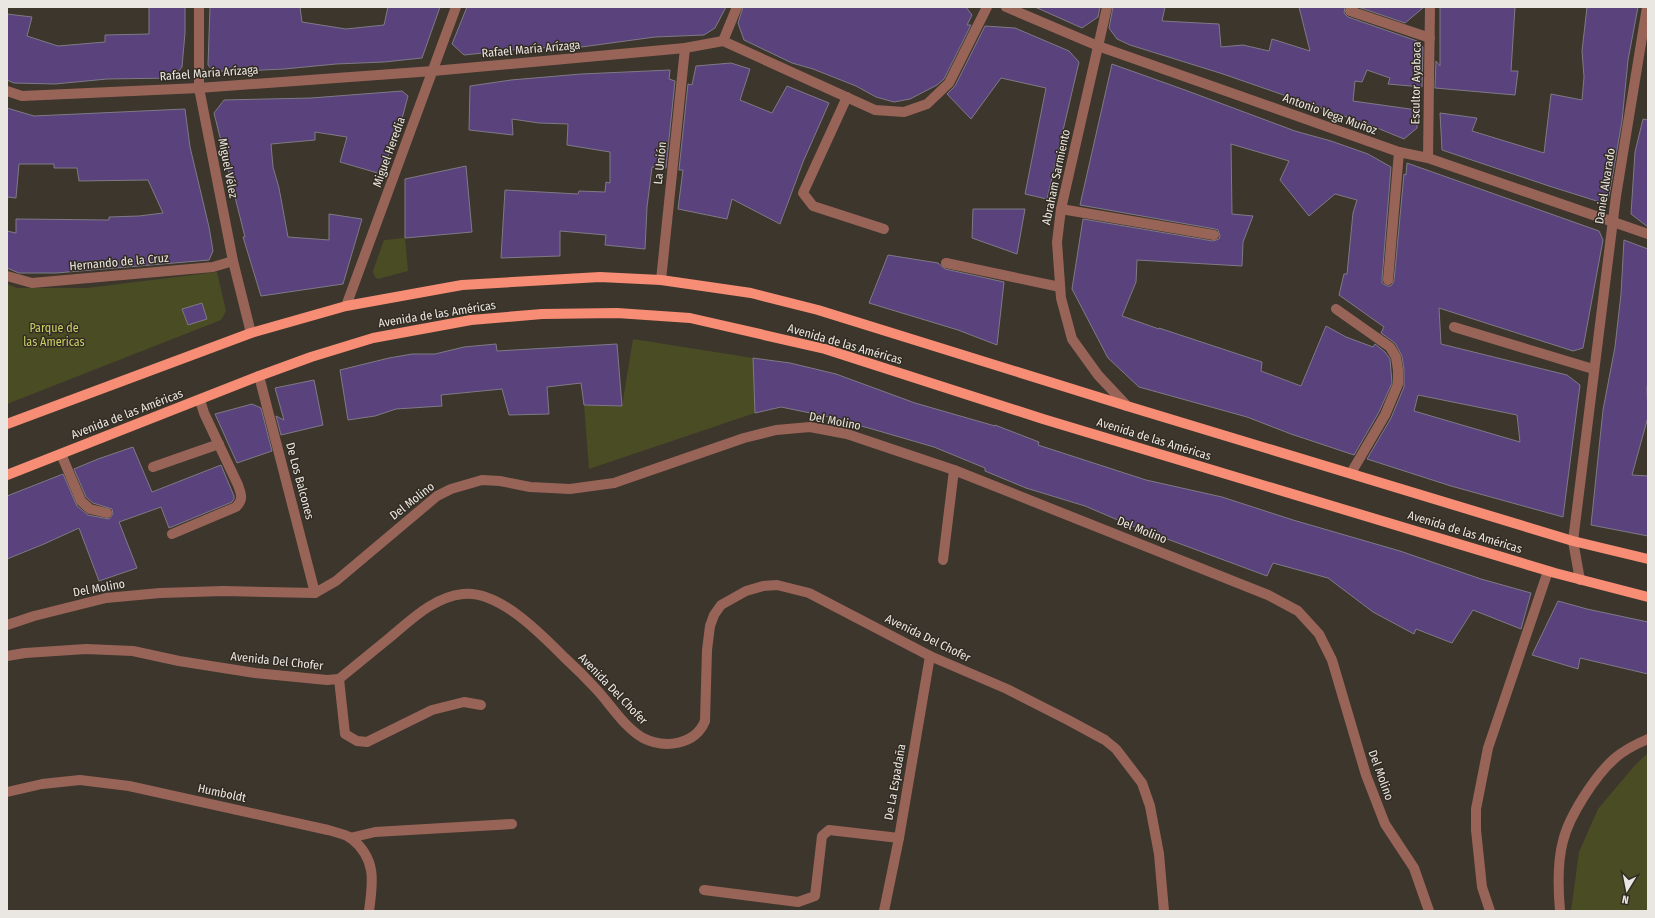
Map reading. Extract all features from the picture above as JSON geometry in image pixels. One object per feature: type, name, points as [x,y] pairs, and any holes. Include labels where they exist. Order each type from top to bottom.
[{"type":"main road","name":"Avenida de las Américas","points":[[7,424],[251,333],[346,306],[462,284],[600,277],[662,280],[751,293],[818,310],[1127,406],[1573,541],[1597,548],[1648,559]]},
{"type":"main road","name":"Avenida de las Américas","points":[[7,475],[259,376],[311,357],[374,338],[471,320],[557,314],[617,313],[690,318],[825,349],[1043,419],[1548,571],[1648,597]]},
{"type":"street","name":"Miguel Vélez","points":[[198,7],[199,88],[233,261],[251,333]]},
{"type":"street","name":"Miguel Heredia","points":[[346,306],[456,7]]},
{"type":"street","points":[[737,7],[723,41],[875,110],[904,112],[927,104],[950,83],[987,7]]},
{"type":"street","name":"Antonio Vega Muñoz","points":[[1006,7],[1098,46],[1399,152],[1428,158],[1648,234]]},
{"type":"street","name":"Abraham Sarmiento","points":[[1107,7],[1061,209],[1057,242],[1061,298],[1072,339],[1098,375],[1127,406]]},
{"type":"street","name":"Escultor Ayabaca","points":[[1428,158],[1430,7]]},
{"type":"street","name":"Daniel Alvarado","points":[[1580,580],[1573,541],[1593,369],[1612,221],[1647,7]]},
{"type":"street","points":[[1350,10],[1430,38]]},
{"type":"street","name":"Rafael María Arízaga","points":[[7,91],[22,96],[199,88],[433,71],[685,48],[723,41]]},
{"type":"street","name":"La Unión","points":[[662,280],[685,48]]},
{"type":"street","points":[[847,97],[803,192],[813,206],[884,229]]},
{"type":"street","points":[[1388,280],[1399,152]]},
{"type":"street","points":[[1061,209],[1214,235]]},
{"type":"street","name":"Hernando de la Cruz","points":[[7,276],[32,283],[213,267],[233,261]]},
{"type":"street","points":[[946,263],[1060,287]]},
{"type":"street","points":[[1336,309],[1390,347],[1396,357],[1398,370],[1398,384],[1385,415],[1351,473]]},
{"type":"street","points":[[1454,327],[1593,369]]},
{"type":"street","name":"De Los Balcones","points":[[259,376],[315,593]]},
{"type":"street","points":[[172,534],[236,507],[241,502],[242,496],[238,485],[204,413],[200,400]]},
{"type":"street","name":"Del Molino","points":[[7,624],[114,597],[160,593],[224,591],[315,593],[336,581],[437,496],[451,488],[482,480],[500,481],[530,487],[570,489],[614,483],[744,438],[776,430],[810,427],[847,434],[954,470],[1261,592],[1298,611],[1319,634],[1332,660],[1366,775],[1385,824],[1414,868],[1429,911]]},
{"type":"street","points":[[153,467],[219,444]]},
{"type":"street","points":[[61,454],[81,501],[90,509],[108,513]]},
{"type":"street","points":[[943,560],[954,470]]},
{"type":"street","points":[[1490,911],[1482,887],[1476,830],[1476,809],[1488,748],[1548,571]]},
{"type":"street","name":"Avenida Del Chofer","points":[[7,656],[25,653],[86,649],[133,651],[179,661],[255,674],[327,680],[339,679],[428,606],[448,597],[462,594],[477,594],[509,609],[538,632],[597,689],[630,728],[643,737],[654,742],[674,744],[696,735],[702,728],[705,721],[707,650],[710,626],[714,615],[721,605],[746,591],[763,586],[778,585],[809,593],[930,656],[1008,689],[1105,740],[1116,750],[1142,783],[1150,806],[1159,854],[1164,911]]},
{"type":"street","name":"De La Espadaña","points":[[884,911],[899,838],[930,656]]},
{"type":"street","points":[[339,679],[345,734],[357,741],[367,742],[432,710],[464,702],[481,705]]},
{"type":"street","points":[[1560,911],[1559,872],[1563,841],[1577,808],[1594,782],[1613,760],[1627,749],[1648,739]]},
{"type":"street","name":"Humboldt","points":[[7,792],[42,784],[80,780],[129,786],[328,830],[350,838],[365,854],[371,864],[373,881],[369,911]]},
{"type":"street","points":[[350,838],[375,832],[512,824]]},
{"type":"street","points":[[704,890],[798,902],[808,900],[815,896],[822,836],[829,830],[899,838]]},
{"type":"green space","points":[[405,238],[408,271],[378,279],[375,277],[373,271],[384,240]]},
{"type":"green space","name":"Parque de las Americas","points":[[217,272],[226,311],[221,320],[7,404],[7,284],[17,288],[87,288]]},
{"type":"green space","points":[[633,339],[753,358],[755,413],[589,469],[584,405],[622,406]]},
{"type":"green space","points":[[1648,753],[1648,911],[1571,911],[1579,852],[1598,809],[1636,764]]},
{"type":"building","points":[[149,7],[185,7],[185,33],[182,67],[173,78],[107,79],[55,84],[14,83],[7,80],[7,14],[32,17],[27,36],[58,46],[105,42],[105,35],[149,34]]},
{"type":"building","points":[[210,7],[300,7],[302,22],[346,29],[384,25],[388,7],[440,7],[422,58],[284,69],[213,71],[208,65]]},
{"type":"building","points":[[467,7],[726,7],[715,28],[704,35],[655,37],[574,48],[575,46],[522,49],[464,55],[452,44]]},
{"type":"building","points":[[743,7],[966,7],[972,15],[967,25],[971,25],[944,79],[937,85],[910,99],[894,102],[876,97],[856,86],[813,69],[792,63],[744,40],[738,23]]},
{"type":"building","points":[[1035,7],[1100,7],[1098,17],[1082,28]]},
{"type":"building","points":[[1113,7],[1165,7],[1162,21],[1219,24],[1221,47],[1243,45],[1269,51],[1272,39],[1310,51],[1299,7],[1345,7],[1344,13],[1348,17],[1417,41],[1423,47],[1422,87],[1388,84],[1390,78],[1367,70],[1362,82],[1355,81],[1353,101],[1417,110],[1417,128],[1404,139],[1370,125],[1223,74],[1130,45],[1117,39],[1109,28]]},
{"type":"building","points":[[1358,7],[1424,7],[1405,23]]},
{"type":"building","points":[[1440,7],[1515,7],[1511,71],[1518,71],[1515,95],[1435,88],[1436,61],[1440,66]]},
{"type":"building","points":[[1587,7],[1638,7],[1628,60],[1622,121],[1609,196],[1603,203],[1442,150],[1440,113],[1477,118],[1472,131],[1544,153],[1551,94],[1582,100],[1584,77],[1582,51]]},
{"type":"building","points":[[985,26],[1015,28],[1069,51],[1079,62],[1047,199],[1025,194],[1046,88],[1001,78],[971,119],[947,94],[955,86]]},
{"type":"building","points":[[731,63],[750,69],[740,100],[772,113],[787,86],[829,103],[803,162],[780,224],[732,199],[727,219],[678,209],[683,170],[679,170],[688,84],[692,85],[696,66]]},
{"type":"building","points":[[1112,64],[1295,131],[1331,141],[1368,154],[1391,167],[1382,279],[1382,283],[1387,286],[1391,286],[1394,281],[1404,174],[1406,175],[1407,163],[1599,231],[1603,240],[1583,348],[1573,351],[1439,308],[1441,344],[1567,375],[1580,385],[1563,517],[1451,486],[1367,459],[1391,418],[1404,387],[1404,370],[1402,356],[1395,343],[1381,333],[1384,327],[1339,295],[1344,274],[1347,274],[1353,213],[1357,200],[1335,194],[1309,216],[1280,180],[1289,161],[1231,144],[1232,214],[1253,216],[1243,242],[1242,266],[1137,260],[1136,282],[1122,316],[1262,362],[1261,371],[1301,386],[1326,326],[1346,337],[1373,347],[1375,344],[1385,352],[1390,359],[1392,383],[1379,412],[1354,455],[1291,434],[1247,417],[1139,387],[1108,358],[1072,289],[1083,219],[1213,241],[1219,239],[1220,236],[1218,230],[1215,229],[1080,205]],"holes":[[[1418,395],[1517,415],[1520,442],[1414,411]]]},
{"type":"building","points":[[670,70],[669,79],[675,81],[666,168],[652,167],[647,207],[645,249],[605,245],[606,235],[560,231],[560,256],[501,258],[505,190],[578,194],[579,191],[605,192],[606,182],[610,183],[610,152],[567,145],[568,124],[539,123],[512,119],[513,135],[469,130],[470,86],[511,80],[581,74]]},
{"type":"building","points":[[402,91],[408,96],[400,126],[381,174],[340,162],[347,137],[315,132],[315,140],[271,144],[273,167],[279,188],[288,237],[329,240],[329,214],[362,219],[343,284],[261,296],[243,237],[245,237],[214,113],[224,100],[311,98]]},
{"type":"building","points":[[7,108],[34,116],[185,109],[190,147],[209,227],[213,251],[209,260],[56,273],[19,273],[7,268],[7,231],[16,233],[16,219],[109,220],[109,217],[139,216],[163,213],[148,180],[79,181],[77,168],[54,168],[54,164],[19,164],[16,198],[7,197]]},
{"type":"building","points":[[1643,119],[1648,120],[1648,227],[1631,214],[1635,152]]},
{"type":"building","points":[[466,166],[472,232],[405,238],[405,179]]},
{"type":"building","points":[[973,209],[1025,209],[1017,254],[972,238]]},
{"type":"building","points":[[1624,240],[1648,249],[1648,417],[1632,475],[1648,476],[1648,536],[1591,525],[1603,410],[1615,347],[1621,294]]},
{"type":"building","points":[[888,255],[938,263],[945,269],[1004,282],[997,345],[958,330],[869,303]]},
{"type":"building","points":[[202,303],[207,319],[188,325],[182,309]]},
{"type":"building","points":[[496,344],[497,351],[617,344],[622,406],[584,405],[581,383],[547,387],[549,414],[509,415],[502,389],[441,395],[442,406],[396,409],[375,416],[348,420],[340,370],[412,354],[435,354],[464,347]]},
{"type":"building","points":[[753,358],[790,363],[836,374],[915,403],[995,425],[1039,442],[1038,445],[1146,480],[1222,497],[1293,520],[1400,551],[1481,579],[1531,593],[1521,629],[1473,610],[1452,643],[1416,629],[1414,634],[1373,612],[1328,578],[1273,563],[1267,576],[1132,526],[1085,506],[1026,488],[985,471],[985,468],[934,447],[872,429],[825,416],[781,407],[755,413]]},
{"type":"building","points":[[314,380],[323,425],[281,435],[276,416],[284,420],[275,388]]},
{"type":"building","points":[[252,404],[261,408],[272,451],[237,463],[215,414]]},
{"type":"building","points":[[133,447],[152,492],[221,465],[234,499],[232,502],[169,528],[161,507],[119,522],[137,568],[99,581],[79,528],[7,559],[7,496],[63,474],[77,506],[88,515],[109,519],[113,514],[112,509],[93,503],[86,497],[74,469]]},
{"type":"building","points":[[1558,601],[1587,609],[1648,622],[1648,674],[1580,658],[1578,669],[1532,655]]}]
